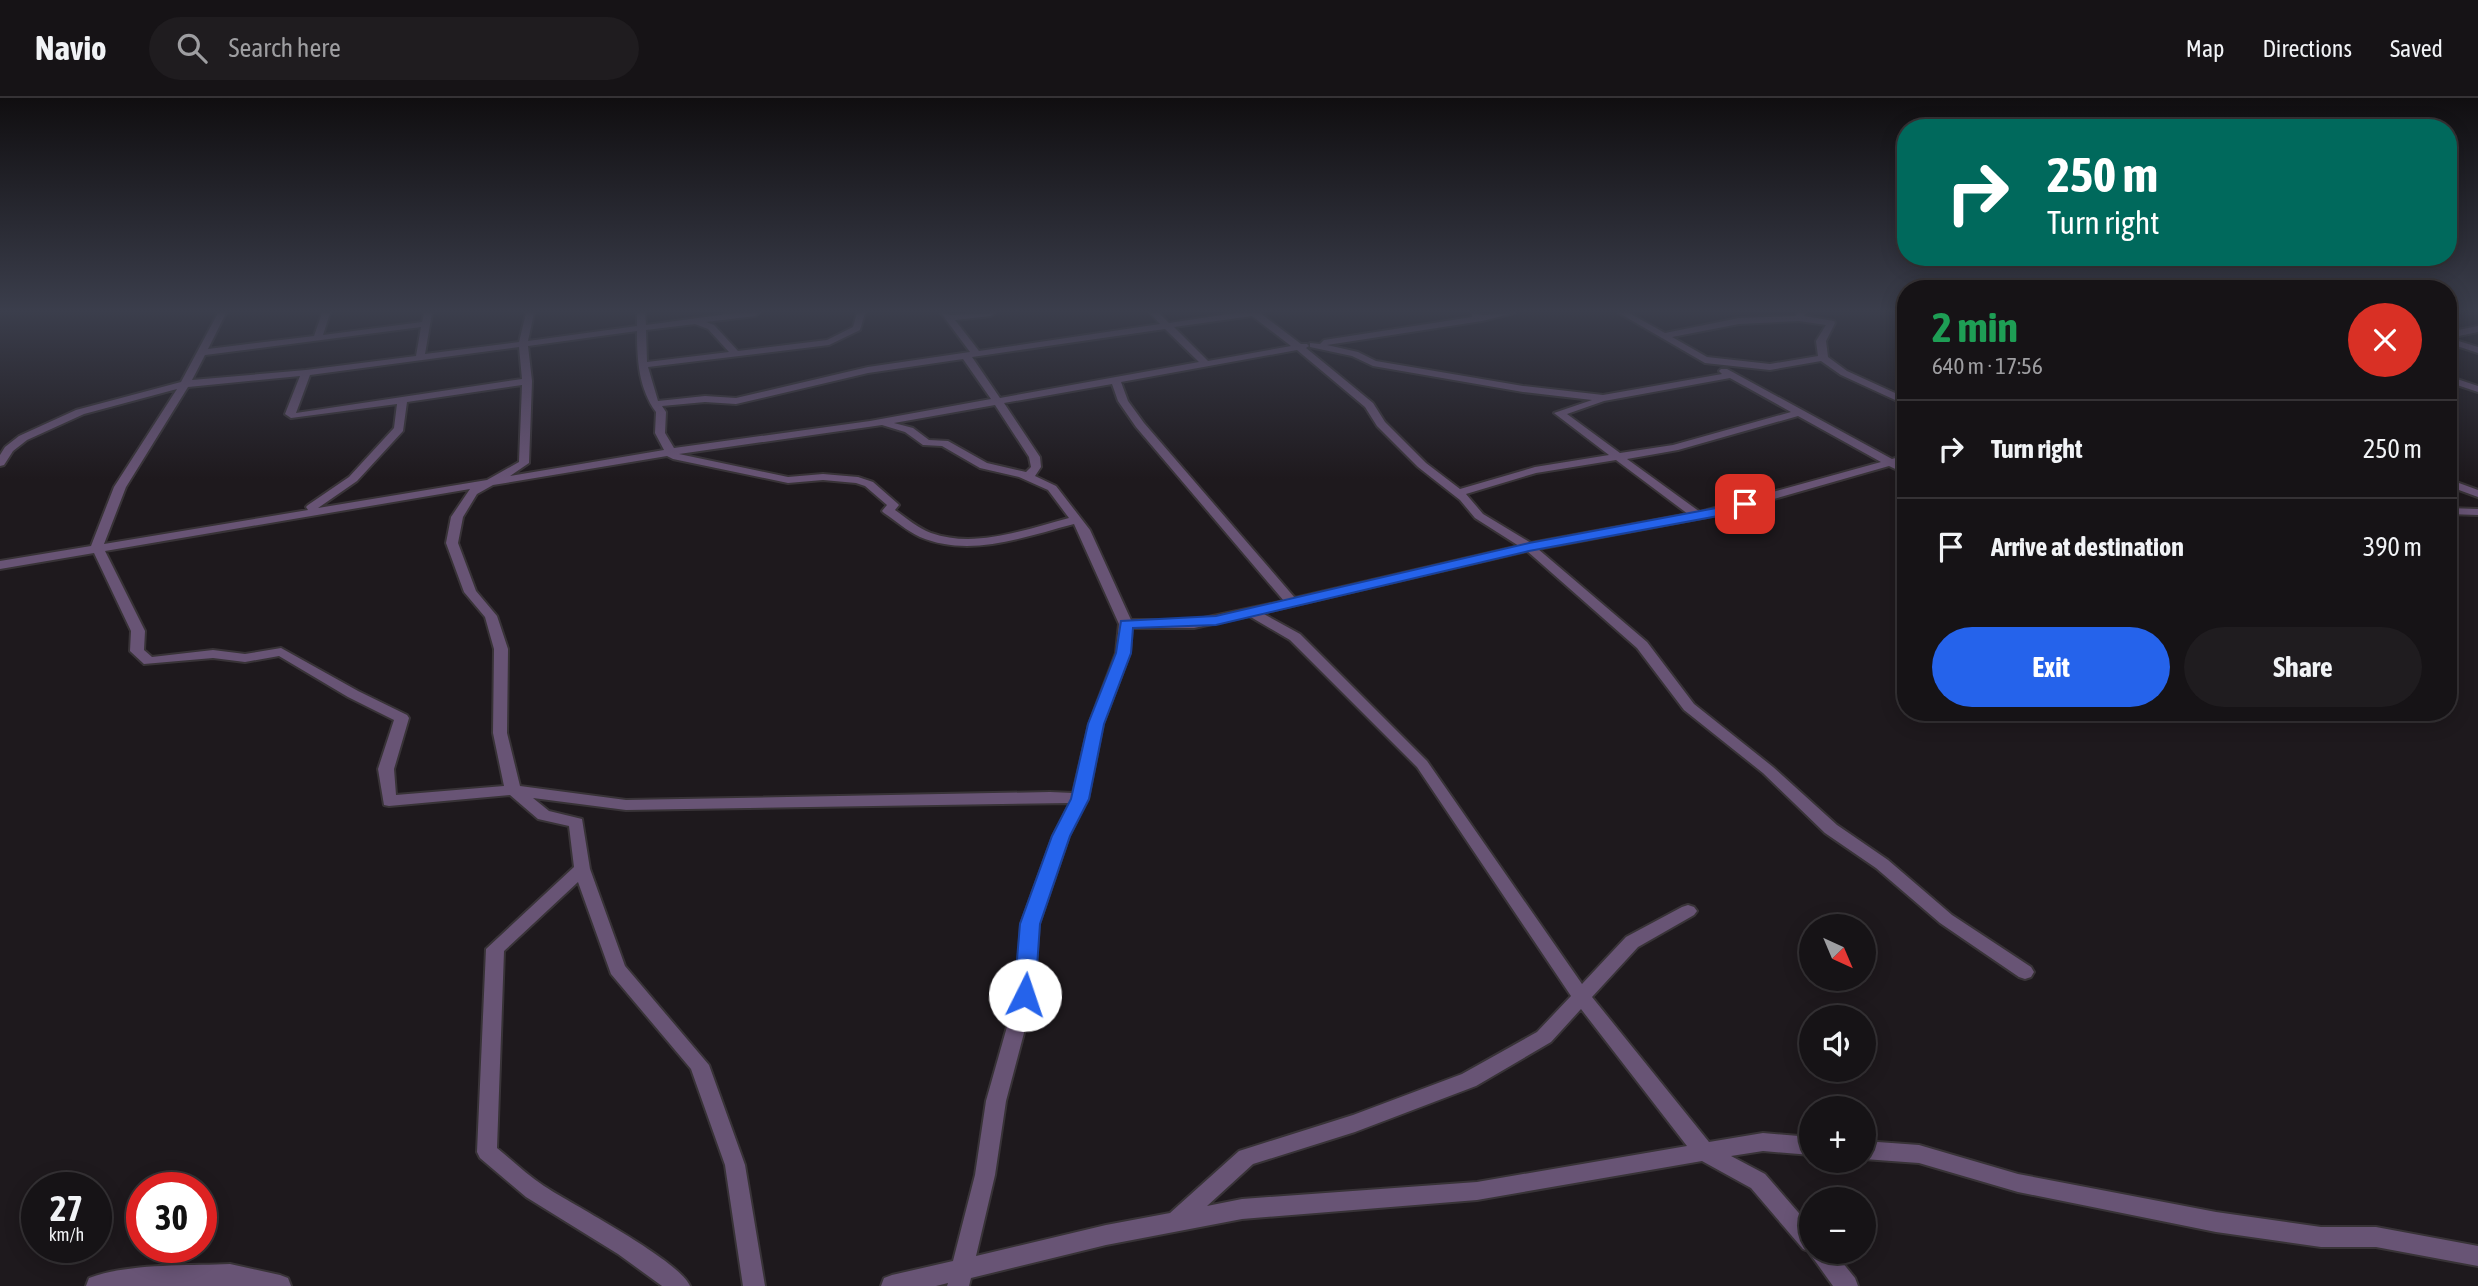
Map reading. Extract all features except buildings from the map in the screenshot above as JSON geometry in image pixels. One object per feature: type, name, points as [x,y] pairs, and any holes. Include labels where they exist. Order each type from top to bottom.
[{"type":"street","points":[[194,368],[120,487],[97,547],[138,631],[137,651],[149,662],[213,654],[245,658],[281,652],[353,694],[402,718],[386,769],[389,801],[513,790],[626,805],[1050,797],[1080,799]]},
{"type":"street","points":[[1,461],[23,438],[80,412],[185,384],[338,368]]},
{"type":"street","points":[[526,368],[526,469]]},
{"type":"street","points":[[645,368],[654,404],[661,412],[662,438],[670,452],[678,458],[704,461],[788,480],[823,477],[858,480],[882,494],[893,505],[888,511],[924,534],[948,541],[972,543],[1077,520]]},
{"type":"street","points":[[654,404],[705,399],[736,401],[879,368]]},
{"type":"street","points":[[978,368],[1018,434],[1036,455],[1037,467],[1029,476]]},
{"type":"street","points":[[0,565],[488,482],[526,469],[634,458],[870,424],[1174,368]]},
{"type":"street","points":[[1325,368],[1369,405],[1381,424],[1422,465],[1458,493],[1479,516],[1529,547],[1642,645],[1689,707],[1768,770],[1831,829],[1882,864],[1946,919],[2025,972]]},
{"type":"street","points":[[1404,368],[1523,389],[1603,398],[1620,397]]},
{"type":"street","points":[[1719,368],[1897,466]]},
{"type":"street","points":[[1838,368],[1897,398]]},
{"type":"street","points":[[306,373],[290,414],[295,416],[402,402],[527,381]]},
{"type":"street","points":[[1698,516],[1559,413],[1583,404],[1731,376]]},
{"type":"street","points":[[1115,379],[1123,401],[1140,425],[1290,600]]},
{"type":"street","points":[[2457,382],[2478,389]]},
{"type":"street","points":[[303,512],[353,479],[399,429],[402,402]]},
{"type":"street","points":[[1458,493],[1535,470],[1674,448],[1798,413]]},
{"type":"street","points":[[870,424],[893,425],[909,430],[927,443],[944,443],[984,466],[1029,476],[1052,488],[1084,530],[1126,624],[1123,653],[1096,724],[1080,799],[1061,836],[1030,924],[1025,995],[996,1101],[985,1175],[959,1277]]},
{"type":"street","points":[[634,458],[662,438]]},
{"type":"street","points":[[1126,624],[1194,624],[1251,612],[1290,600],[1529,547],[1698,516],[1897,460]]},
{"type":"street","points":[[488,482],[473,492],[457,517],[452,543],[470,592],[491,616],[501,649],[500,733],[513,790],[544,815],[576,823],[582,869],[617,969],[699,1065],[735,1165],[754,1286]]},
{"type":"street","points":[[2457,486],[2478,494]]},
{"type":"street","points":[[2457,511],[2478,512]]},
{"type":"street","points":[[1251,612],[1295,637],[1422,764],[1581,996],[1704,1152],[1758,1181],[1799,1228]]},
{"type":"street","points":[[582,869],[495,949],[487,1152],[533,1189],[602,1230],[655,1266],[678,1286]]},
{"type":"street","points":[[1176,1221],[1246,1157],[1355,1123],[1469,1080],[1544,1037],[1632,942],[1688,911]]},
{"type":"street","points":[[892,1286],[959,1277],[1176,1221],[1242,1209],[1476,1191],[1763,1142],[1799,1145]]},
{"type":"street","points":[[1876,1151],[1919,1154],[2018,1183],[2216,1222],[2321,1237],[2376,1237],[2478,1256]]},
{"type":"street","points":[[1829,1264],[1847,1286]]},
{"type":"street","points":[[97,1286],[128,1280],[230,1274],[281,1286]]},
{"type":"route","points":[[1025,995],[1030,924],[1061,836],[1080,799],[1096,724],[1123,653],[1126,624],[1194,624],[1216,620],[1290,600],[1529,547],[1718,512],[1745,504]]}]
